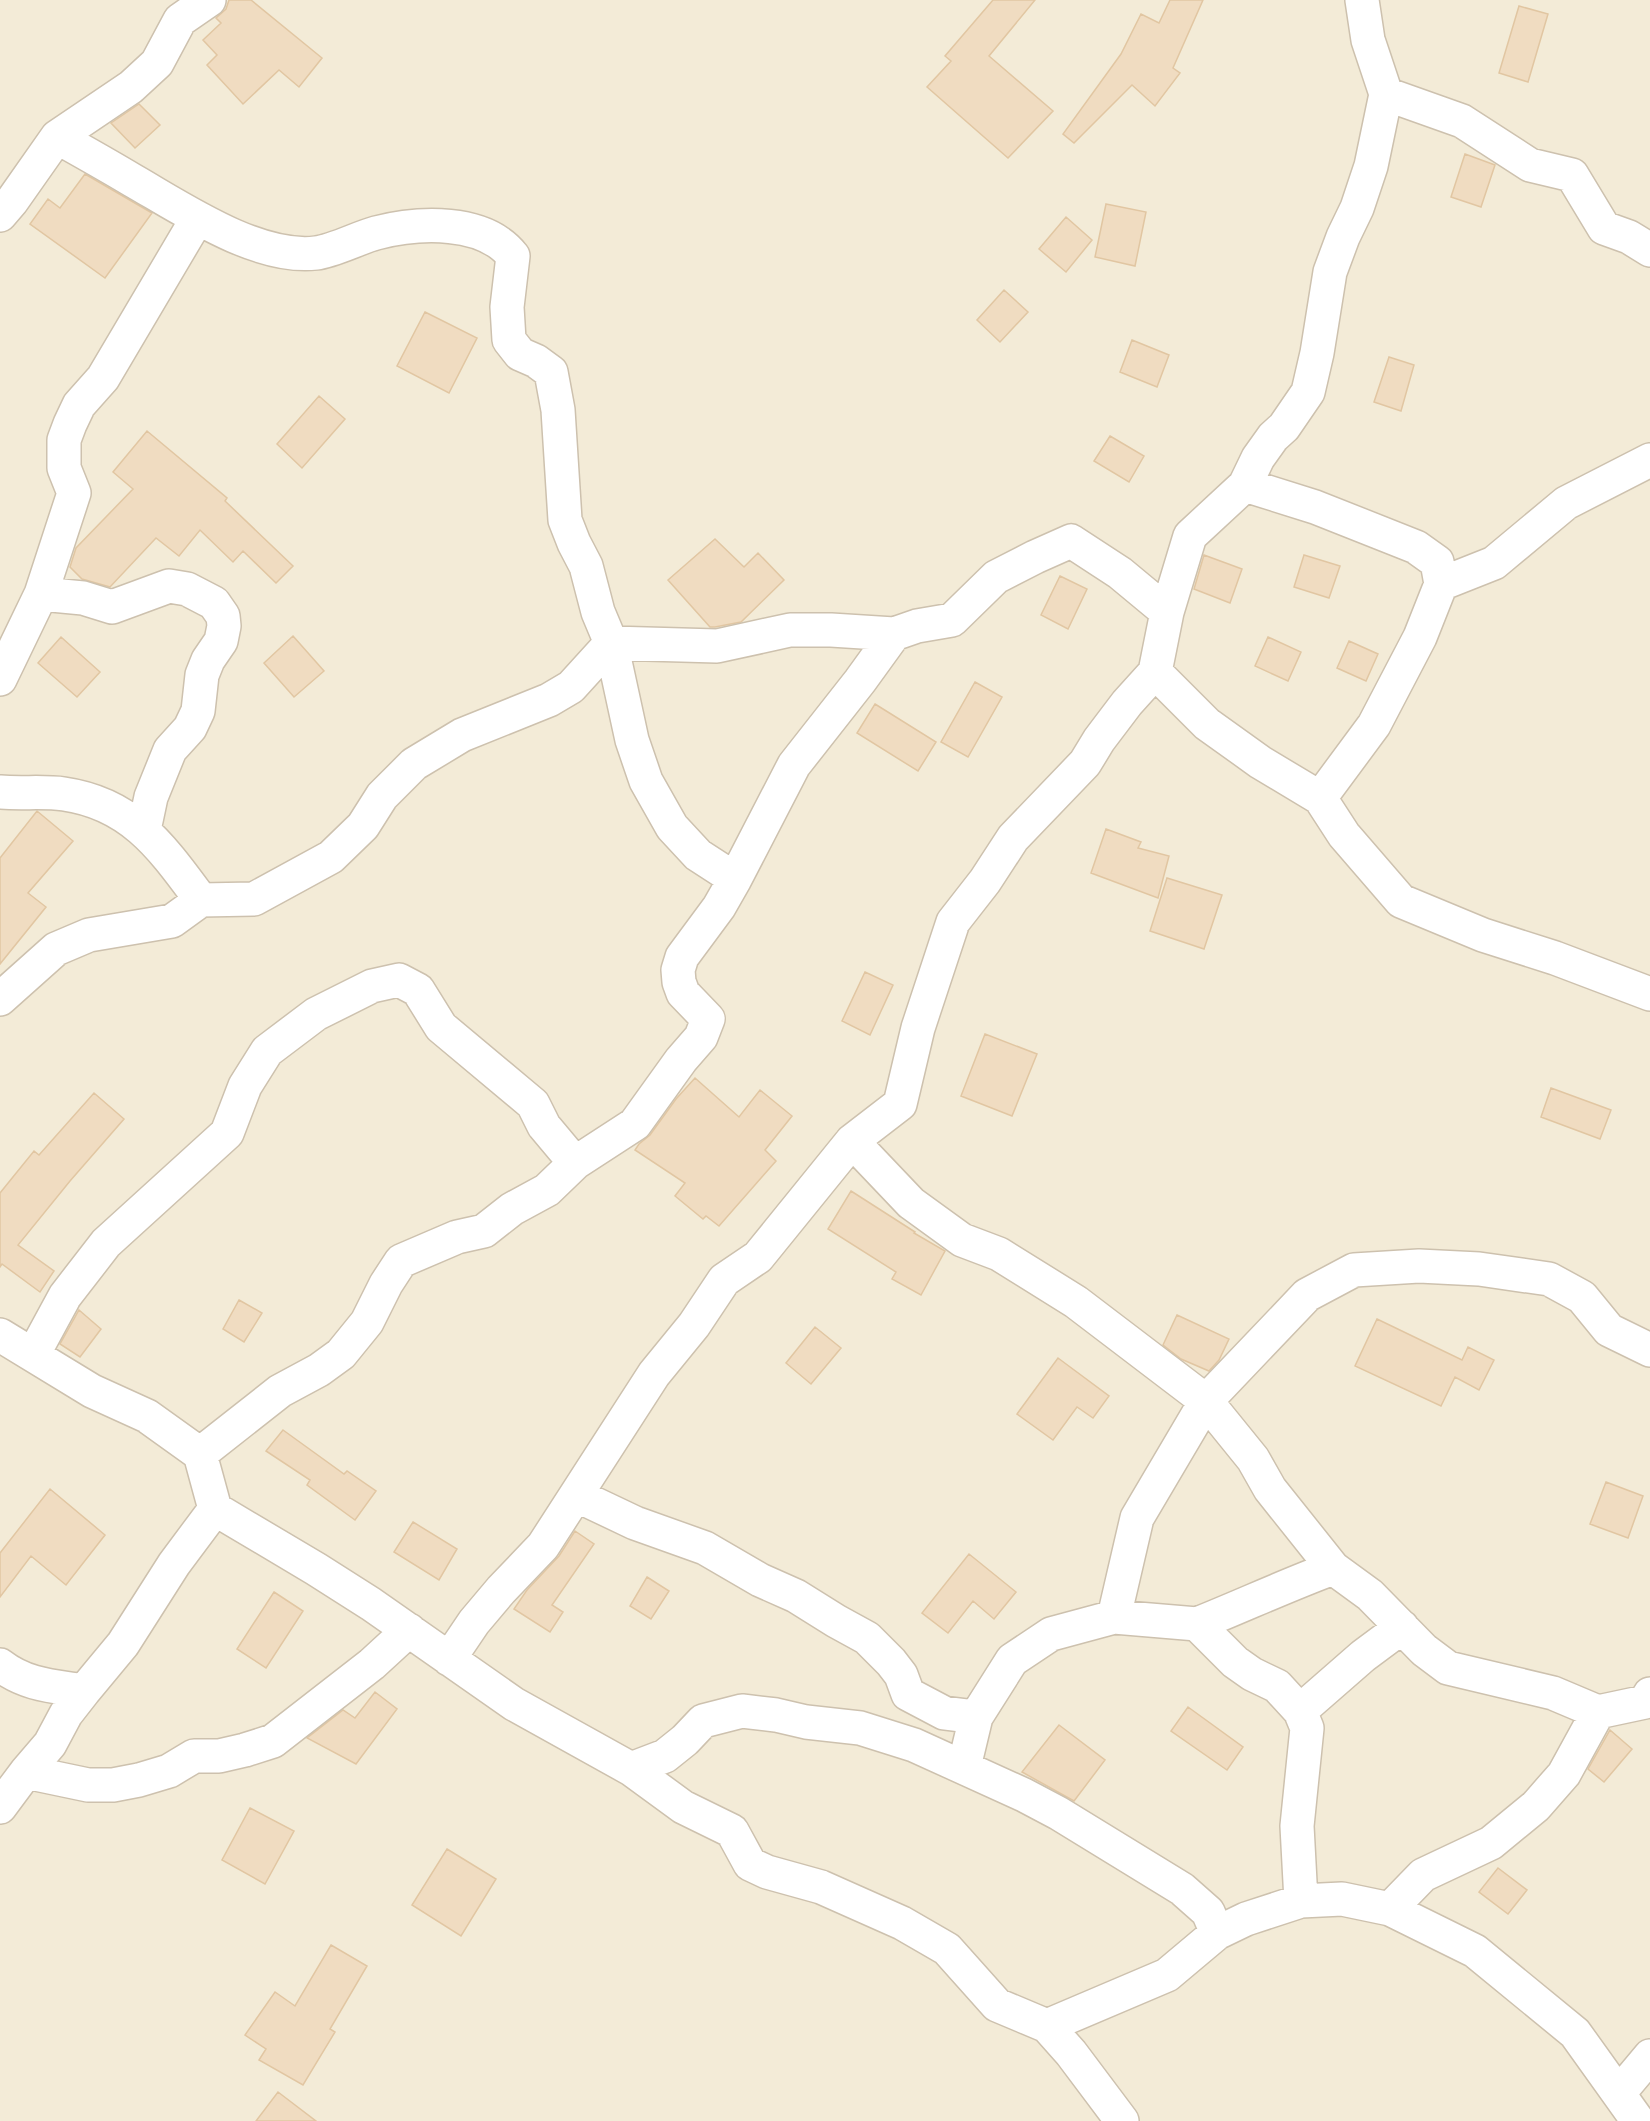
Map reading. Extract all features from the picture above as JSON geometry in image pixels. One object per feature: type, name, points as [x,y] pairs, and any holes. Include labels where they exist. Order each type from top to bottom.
[{"type":"street","points":[[0,215],[57,137],[131,87],[157,63],[177,10],[209,0]]},
{"type":"street","points":[[449,1659],[474,1622],[543,1546],[654,1374],[694,1325],[724,1280],[758,1257],[852,1141],[900,1104],[918,1028],[953,922],[985,881],[1013,838],[1085,764],[1127,703],[1155,672],[1167,612],[1190,536],[1245,485],[1258,458],[1273,437],[1284,427],[1308,392],[1317,353],[1330,272],[1371,166],[1386,93],[1368,40],[1362,0]]},
{"type":"street","points":[[1386,93],[1462,122],[1530,165],[1572,175],[1604,228],[1629,237],[1650,250]]},
{"type":"street","points":[[57,137],[197,219],[252,243],[288,252],[317,253],[378,232],[438,225],[475,231],[492,238],[506,248],[513,256],[507,307],[509,340],[520,354],[536,361],[551,372],[558,410],[566,520],[586,566],[598,612],[611,643],[632,740],[646,781],[672,827],[698,855],[735,879]]},
{"type":"street","points":[[0,679],[41,594],[74,493],[64,468],[64,440],[70,424],[79,405],[103,378],[197,219]]},
{"type":"street","points":[[1441,584],[1494,562],[1566,503],[1650,460]]},
{"type":"street","points":[[1245,485],[1315,507],[1416,547],[1437,562],[1441,584],[1420,637],[1374,725],[1320,798]]},
{"type":"street","points":[[0,999],[56,949],[89,935],[172,921],[201,900],[254,899],[331,857],[363,826],[382,796],[414,764],[462,735],[549,700],[571,687],[611,643],[717,646],[790,630],[894,634],[917,626],[952,620],[996,577],[1071,541],[1120,573],[1167,612]]},
{"type":"street","points":[[41,594],[83,598],[112,608],[169,586],[187,589],[214,603],[223,616],[221,641],[207,660],[202,675],[198,711],[190,728],[170,750],[151,797],[144,830]]},
{"type":"street","points":[[200,1454],[280,1391],[319,1370],[341,1354],[367,1323],[386,1284],[401,1261],[457,1238],[484,1231],[512,1209],[547,1190],[575,1163],[635,1124],[662,1085],[701,1037],[708,1019],[683,993],[678,970],[682,957],[719,907],[794,765],[894,634]]},
{"type":"street","points":[[1155,672],[1207,724],[1260,762],[1320,798],[1344,835],[1401,901],[1483,935],[1555,958],[1650,994]]},
{"type":"street","points":[[0,792],[64,794],[105,804],[144,830],[162,848],[201,900]]},
{"type":"street","points":[[33,1355],[65,1296],[106,1243],[227,1133],[245,1086],[267,1051],[316,1014],[372,987],[399,980],[418,990],[441,1027],[533,1104],[544,1126],[575,1163]]},
{"type":"street","points":[[852,1141],[911,1203],[962,1240],[999,1254],[1076,1302],[1206,1401],[1253,1459],[1270,1490],[1333,1568],[1370,1595],[1424,1650],[1448,1668],[1553,1693],[1598,1712],[1648,1700]]},
{"type":"street","points":[[1114,1617],[1137,1518],[1206,1401],[1307,1295],[1354,1270],[1419,1266],[1479,1269],[1549,1279],[1582,1297],[1609,1330],[1650,1350]]},
{"type":"street","points":[[0,1335],[92,1391],[147,1416],[200,1454],[215,1509],[316,1569],[409,1630],[514,1704],[631,1769],[683,1807],[732,1832],[750,1864],[767,1872],[821,1887],[902,1923],[947,1949],[997,2005],[1047,2026],[1122,2121]]},
{"type":"street","points":[[576,1495],[635,1523],[705,1548],[760,1580],[796,1596],[836,1622],[867,1638],[896,1668],[908,1694],[944,1713],[976,1717]]},
{"type":"street","points":[[0,1807],[50,1744],[66,1714],[84,1690],[123,1644],[174,1564],[215,1509]]},
{"type":"street","points":[[964,1767],[976,1717],[1012,1660],[1051,1634],[1114,1617],[1197,1624],[1248,1604],[1272,1591],[1333,1568]]},
{"type":"street","points":[[1197,1624],[1235,1662],[1252,1674],[1277,1686],[1300,1711],[1307,1728],[1297,1826],[1301,1901]]},
{"type":"street","points":[[1300,1711],[1362,1656],[1402,1627]]},
{"type":"street","points":[[26,1772],[88,1785],[113,1785],[169,1771],[194,1756],[219,1756],[273,1741],[372,1664],[409,1630]]},
{"type":"street","points":[[0,1665],[14,1676],[33,1683],[84,1690]]},
{"type":"street","points":[[860,1728],[908,1694]]},
{"type":"street","points":[[631,1769],[665,1755],[685,1740],[703,1721],[742,1711],[860,1728],[914,1745],[1058,1813],[1182,1888],[1208,1912],[1217,1933]]},
{"type":"street","points":[[1390,1909],[1423,1875],[1491,1844],[1536,1806],[1564,1774],[1598,1712]]},
{"type":"street","points":[[1047,2026],[1167,1975],[1217,1933],[1246,1919],[1301,1901],[1342,1899],[1390,1909],[1475,1951],[1575,2033],[1638,2121]]},
{"type":"street","points":[[1619,2093],[1650,2056]]},
{"type":"shaded area","points":[[0,0],[1650,0],[1650,2121],[0,2121]]},
{"type":"building","points":[[229,0],[251,0],[322,58],[299,87],[279,70],[243,104],[207,65],[217,55],[203,40],[221,23],[216,18],[226,9]]},
{"type":"building","points":[[993,0],[1035,0],[989,56],[1053,111],[1008,158],[927,87],[951,61],[945,56]]},
{"type":"building","points":[[1170,0],[1203,0],[1173,68],[1180,73],[1155,106],[1132,85],[1074,143],[1063,134],[1121,54],[1141,14],[1159,23]]},
{"type":"building","points":[[1519,6],[1548,14],[1528,82],[1499,73]]},
{"type":"building","points":[[139,104],[160,125],[135,148],[111,123]]},
{"type":"building","points":[[1465,154],[1495,165],[1481,207],[1451,197]]},
{"type":"building","points":[[85,174],[152,213],[105,278],[30,224],[48,199],[60,208]]},
{"type":"building","points":[[1106,204],[1146,212],[1135,266],[1095,257]]},
{"type":"building","points":[[1066,217],[1092,240],[1066,272],[1039,249]]},
{"type":"building","points":[[1004,290],[1028,312],[1000,342],[977,320]]},
{"type":"building","points":[[425,312],[477,338],[449,393],[397,366]]},
{"type":"building","points":[[1132,340],[1169,355],[1157,387],[1120,372]]},
{"type":"building","points":[[1389,357],[1414,365],[1401,411],[1374,402]]},
{"type":"building","points":[[319,396],[345,419],[302,468],[277,444]]},
{"type":"building","points":[[147,431],[227,498],[225,501],[293,566],[276,583],[243,551],[233,562],[200,530],[179,556],[156,538],[110,587],[82,579],[70,567],[76,548],[133,489],[113,472]]},
{"type":"building","points":[[1110,436],[1144,456],[1129,482],[1094,461]]},
{"type":"building","points":[[715,539],[744,567],[758,553],[784,580],[741,622],[710,627],[668,580]]},
{"type":"building","points":[[1204,555],[1242,569],[1230,603],[1194,589]]},
{"type":"building","points":[[1304,555],[1340,566],[1329,598],[1294,587]]},
{"type":"building","points":[[1060,576],[1087,589],[1068,629],[1041,615]]},
{"type":"building","points":[[293,636],[324,671],[294,697],[264,663]]},
{"type":"building","points":[[61,637],[100,672],[77,697],[38,663]]},
{"type":"building","points":[[1268,637],[1301,652],[1288,681],[1255,666]]},
{"type":"building","points":[[1349,641],[1378,654],[1366,681],[1337,668]]},
{"type":"building","points":[[975,682],[1002,697],[968,757],[941,742]]},
{"type":"building","points":[[875,704],[936,742],[918,771],[857,733]]},
{"type":"building","points":[[37,811],[73,841],[28,893],[46,907],[0,964],[0,858]]},
{"type":"building","points":[[1106,829],[1141,842],[1138,848],[1169,856],[1158,898],[1091,873]]},
{"type":"building","points":[[1167,878],[1222,895],[1204,949],[1150,931]]},
{"type":"building","points":[[865,972],[893,985],[870,1035],[842,1021]]},
{"type":"building","points":[[985,1034],[1037,1054],[1012,1116],[961,1096]]},
{"type":"building","points":[[695,1078],[739,1117],[760,1090],[792,1116],[765,1150],[776,1161],[719,1226],[706,1216],[703,1219],[675,1196],[685,1183],[635,1150],[650,1135],[676,1099]]},
{"type":"building","points":[[1551,1088],[1611,1110],[1600,1139],[1541,1117]]},
{"type":"building","points":[[94,1093],[124,1119],[18,1245],[54,1271],[40,1292],[2,1264],[0,1267],[0,1193],[34,1151],[39,1155]]},
{"type":"building","points":[[851,1191],[945,1251],[921,1295],[892,1279],[896,1272],[828,1229]]},
{"type":"building","points":[[239,1300],[262,1313],[244,1342],[223,1329]]},
{"type":"building","points":[[79,1310],[101,1329],[80,1357],[60,1344]]},
{"type":"building","points":[[1177,1315],[1229,1339],[1219,1360],[1209,1371],[1181,1359],[1163,1345]]},
{"type":"building","points":[[1377,1319],[1462,1360],[1468,1347],[1494,1360],[1479,1390],[1455,1377],[1441,1406],[1355,1366]]},
{"type":"building","points":[[815,1327],[841,1348],[811,1384],[786,1363]]},
{"type":"building","points":[[1058,1358],[1109,1396],[1093,1418],[1077,1407],[1053,1440],[1017,1414]]},
{"type":"building","points":[[283,1430],[344,1474],[347,1471],[376,1491],[355,1520],[307,1485],[310,1480],[266,1451]]},
{"type":"building","points":[[1606,1482],[1643,1496],[1628,1538],[1590,1524]]},
{"type":"building","points":[[50,1489],[105,1535],[66,1585],[31,1556],[0,1597],[0,1553]]},
{"type":"building","points":[[413,1522],[457,1549],[439,1580],[394,1552]]},
{"type":"building","points":[[575,1531],[594,1544],[552,1605],[563,1612],[550,1632],[514,1609],[527,1590],[559,1556]]},
{"type":"building","points":[[969,1554],[1016,1592],[994,1619],[973,1601],[948,1633],[922,1613]]},
{"type":"building","points":[[647,1577],[669,1591],[651,1619],[630,1606]]},
{"type":"building","points":[[274,1592],[303,1611],[266,1668],[237,1649]]},
{"type":"building","points":[[375,1692],[397,1709],[356,1764],[307,1738],[343,1710],[355,1718]]},
{"type":"building","points":[[1188,1707],[1243,1747],[1227,1770],[1171,1731]]},
{"type":"building","points":[[1059,1725],[1105,1760],[1074,1801],[1022,1772]]},
{"type":"building","points":[[1610,1730],[1632,1749],[1604,1782],[1588,1769]]},
{"type":"building","points":[[250,1808],[294,1831],[265,1884],[222,1860]]},
{"type":"building","points":[[447,1849],[496,1879],[461,1936],[412,1905]]},
{"type":"building","points":[[1498,1868],[1527,1890],[1508,1914],[1479,1892]]},
{"type":"building","points":[[331,1945],[367,1966],[330,2029],[335,2032],[303,2085],[259,2060],[266,2049],[245,2035],[275,1992],[295,2006]]},
{"type":"building","points":[[278,2092],[316,2121],[256,2121]]}]
